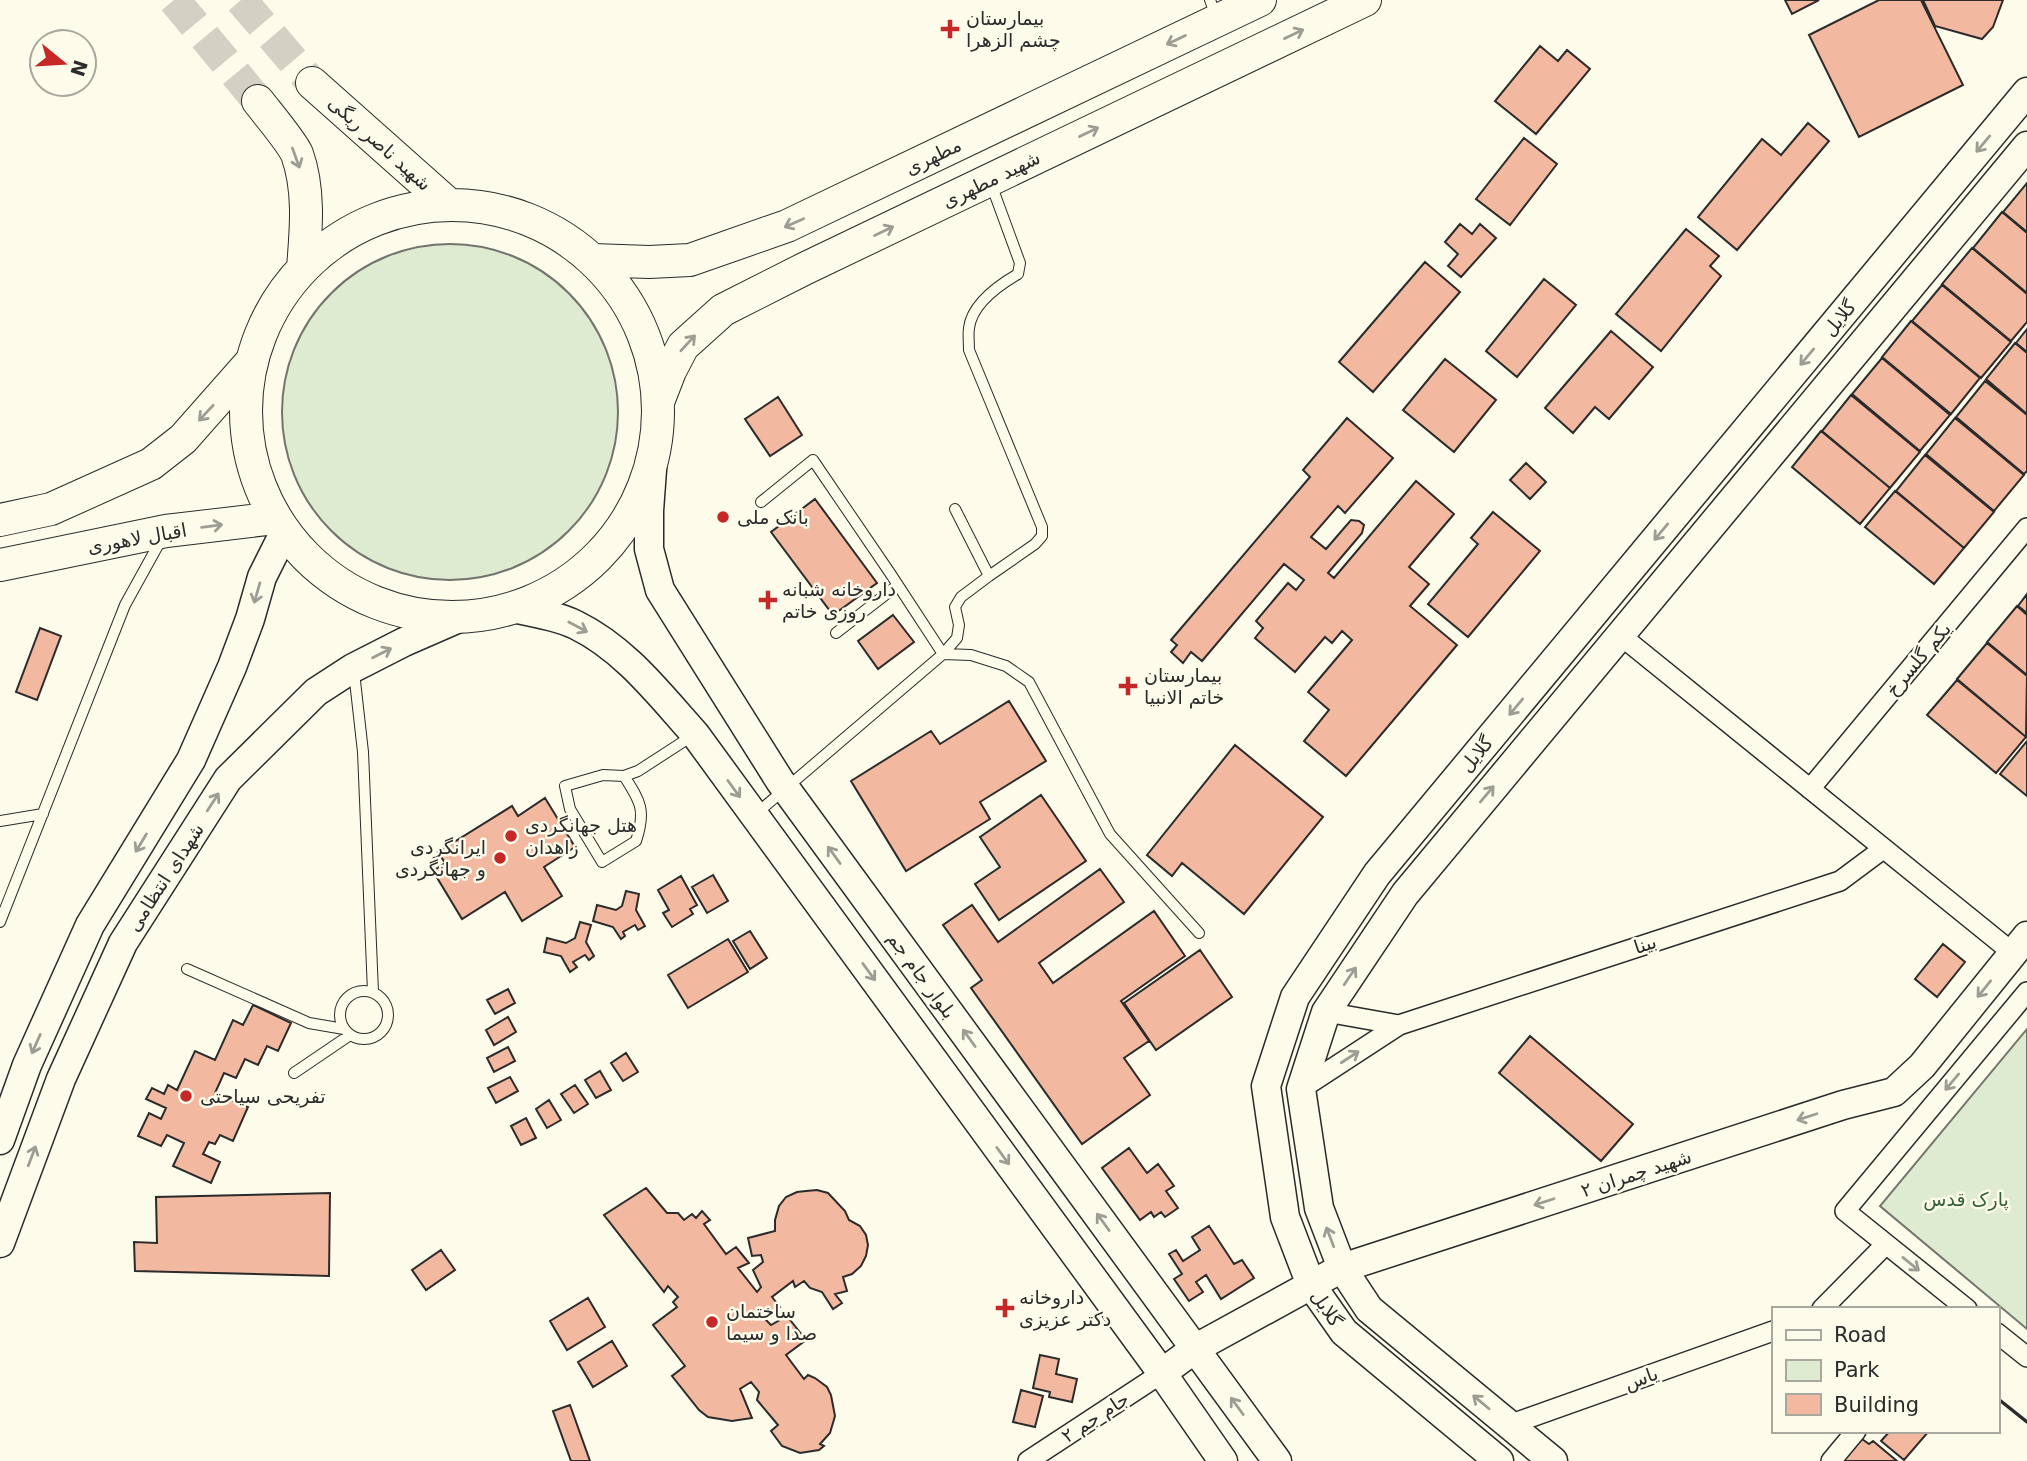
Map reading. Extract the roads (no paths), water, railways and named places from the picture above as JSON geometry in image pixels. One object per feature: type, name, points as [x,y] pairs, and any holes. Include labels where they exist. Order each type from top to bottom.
[{"type":"main road","name":"مطهری","points":[[593,260],[690,260],[787,226],[1214,10],[1260,0]]},
{"type":"main road","name":"شهید مطهری","points":[[658,403],[683,346],[723,310],[1365,0]]},
{"type":"main road","name":"شهید ناصر ریگی","points":[[312,83],[447,203]]},
{"type":"main road","points":[[258,101],[296,153],[306,194],[303,268]]},
{"type":"main road","points":[[447,203],[500,209],[538,223],[550,228],[593,260],[627,301],[649,350],[658,403],[653,456],[634,507],[603,551],[562,586],[513,608],[459,618],[405,613],[355,594],[310,562],[280,525],[254,470],[245,416],[251,362],[271,312],[303,268],[345,234],[394,212],[447,203]]},
{"type":"main road","points":[[0,520],[51,509],[151,464],[183,439],[251,362]]},
{"type":"main road","name":"اقبال لاهوری","points":[[0,565],[166,531],[280,525]]},
{"type":"street","name":"گلایل","points":[[1499,1461],[1343,1332],[1311,1285],[1285,1217],[1266,1086],[1295,997],[1377,874],[2027,92]]},
{"type":"street","name":"گلایل","points":[[1553,1461],[1369,1309],[1342,1268],[1319,1208],[1301,1089],[1326,1012],[1405,894],[2027,146]]},
{"type":"street","name":"بلوار جام جم","points":[[653,456],[649,549],[660,590],[786,789],[1277,1461]]},
{"type":"street","name":"شهدای انتظامی","points":[[0,1140],[27,1065],[90,925],[191,760],[232,667],[280,525]]},
{"type":"street","name":"یکم گلسرخ","points":[[1810,789],[2027,528]]},
{"type":"street","points":[[513,608],[556,617],[576,625],[608,645],[637,669],[695,734],[1162,1373],[1223,1461]]},
{"type":"street","name":"شهدای انتظامی","points":[[0,1243],[9,1187],[123,943],[228,779],[316,692],[353,668],[459,618]]},
{"type":"street","points":[[1620,635],[1883,849],[2020,945]]},
{"type":"street","name":"بینا","points":[[1399,1025],[1839,881],[1883,849]]},
{"type":"street","name":"شهید چمران ۲","points":[[1162,1373],[1196,1348],[1342,1268],[1843,1105],[1894,1092],[1922,1066],[2020,945]]},
{"type":"street","points":[[1962,1307],[1845,1211],[2027,992]]},
{"type":"street","points":[[1326,1012],[1399,1025]]},
{"type":"street","points":[[1301,1089],[1399,1025]]},
{"type":"street","points":[[1824,1307],[1886,1244]]},
{"type":"street","name":"یاس","points":[[1509,1425],[1772,1331]]},
{"type":"street","points":[[1999,1335],[2027,1357]]},
{"type":"street","name":"جام جم ۲","points":[[1027,1461],[1162,1373]]},
{"type":"street","points":[[1831,1461],[1854,1433]]},
{"type":"lane","points":[[754,815],[943,654],[957,638],[959,625],[955,607],[961,597],[1035,544],[1042,536],[1042,527],[969,351],[969,326],[975,310],[1004,282],[1018,274],[1020,263],[990,180]]},
{"type":"lane","points":[[761,502],[813,460],[943,654]]},
{"type":"lane","points":[[955,509],[989,576]]},
{"type":"lane","points":[[0,922],[125,606],[166,531]]},
{"type":"lane","points":[[836,632],[898,585]]},
{"type":"lane","points":[[943,654],[971,655],[1006,666],[1029,682],[1110,834],[1199,933]]},
{"type":"lane","points":[[353,668],[363,752],[373,992]]},
{"type":"lane","points":[[624,776],[638,797],[642,821],[636,841],[602,862],[570,809],[565,786],[603,775],[624,776],[638,771],[695,734]]},
{"type":"lane","points":[[0,821],[43,814]]},
{"type":"lane","points":[[187,969],[309,1023],[347,1032],[366,1040],[381,1033],[386,1026],[388,1010],[385,1002],[373,992],[358,991],[345,1000],[340,1014],[347,1032]]},
{"type":"lane","points":[[294,1073],[347,1032]]},
{"type":"tunnel","points":[[174,0],[258,101]]},
{"type":"tunnel","points":[[241,0],[312,83]]},
{"type":"place","name":"بیمارستان چشم الزهرا","points":[[950,29]]},
{"type":"place","name":"بانک ملی","points":[[723,517]]},
{"type":"place","name":"داروخانه شبانه روزی خاتم","points":[[768,600]]},
{"type":"place","name":"بیمارستان خاتم الانبیا","points":[[1128,686]]},
{"type":"place","name":"هتل جهانگردی زاهدان","points":[[511,836]]},
{"type":"place","name":"ایرانگردی و جهانگردی","points":[[500,858]]},
{"type":"place","name":"تفریحی سیاحتی","points":[[186,1096]]},
{"type":"place","name":"داروخانه دکتر عزیزی","points":[[1005,1308]]},
{"type":"place","name":"ساختمان صدا و سیما","points":[[712,1322]]},
{"type":"park label","name":"پارک قدس","points":[[1966,1199]]}]
